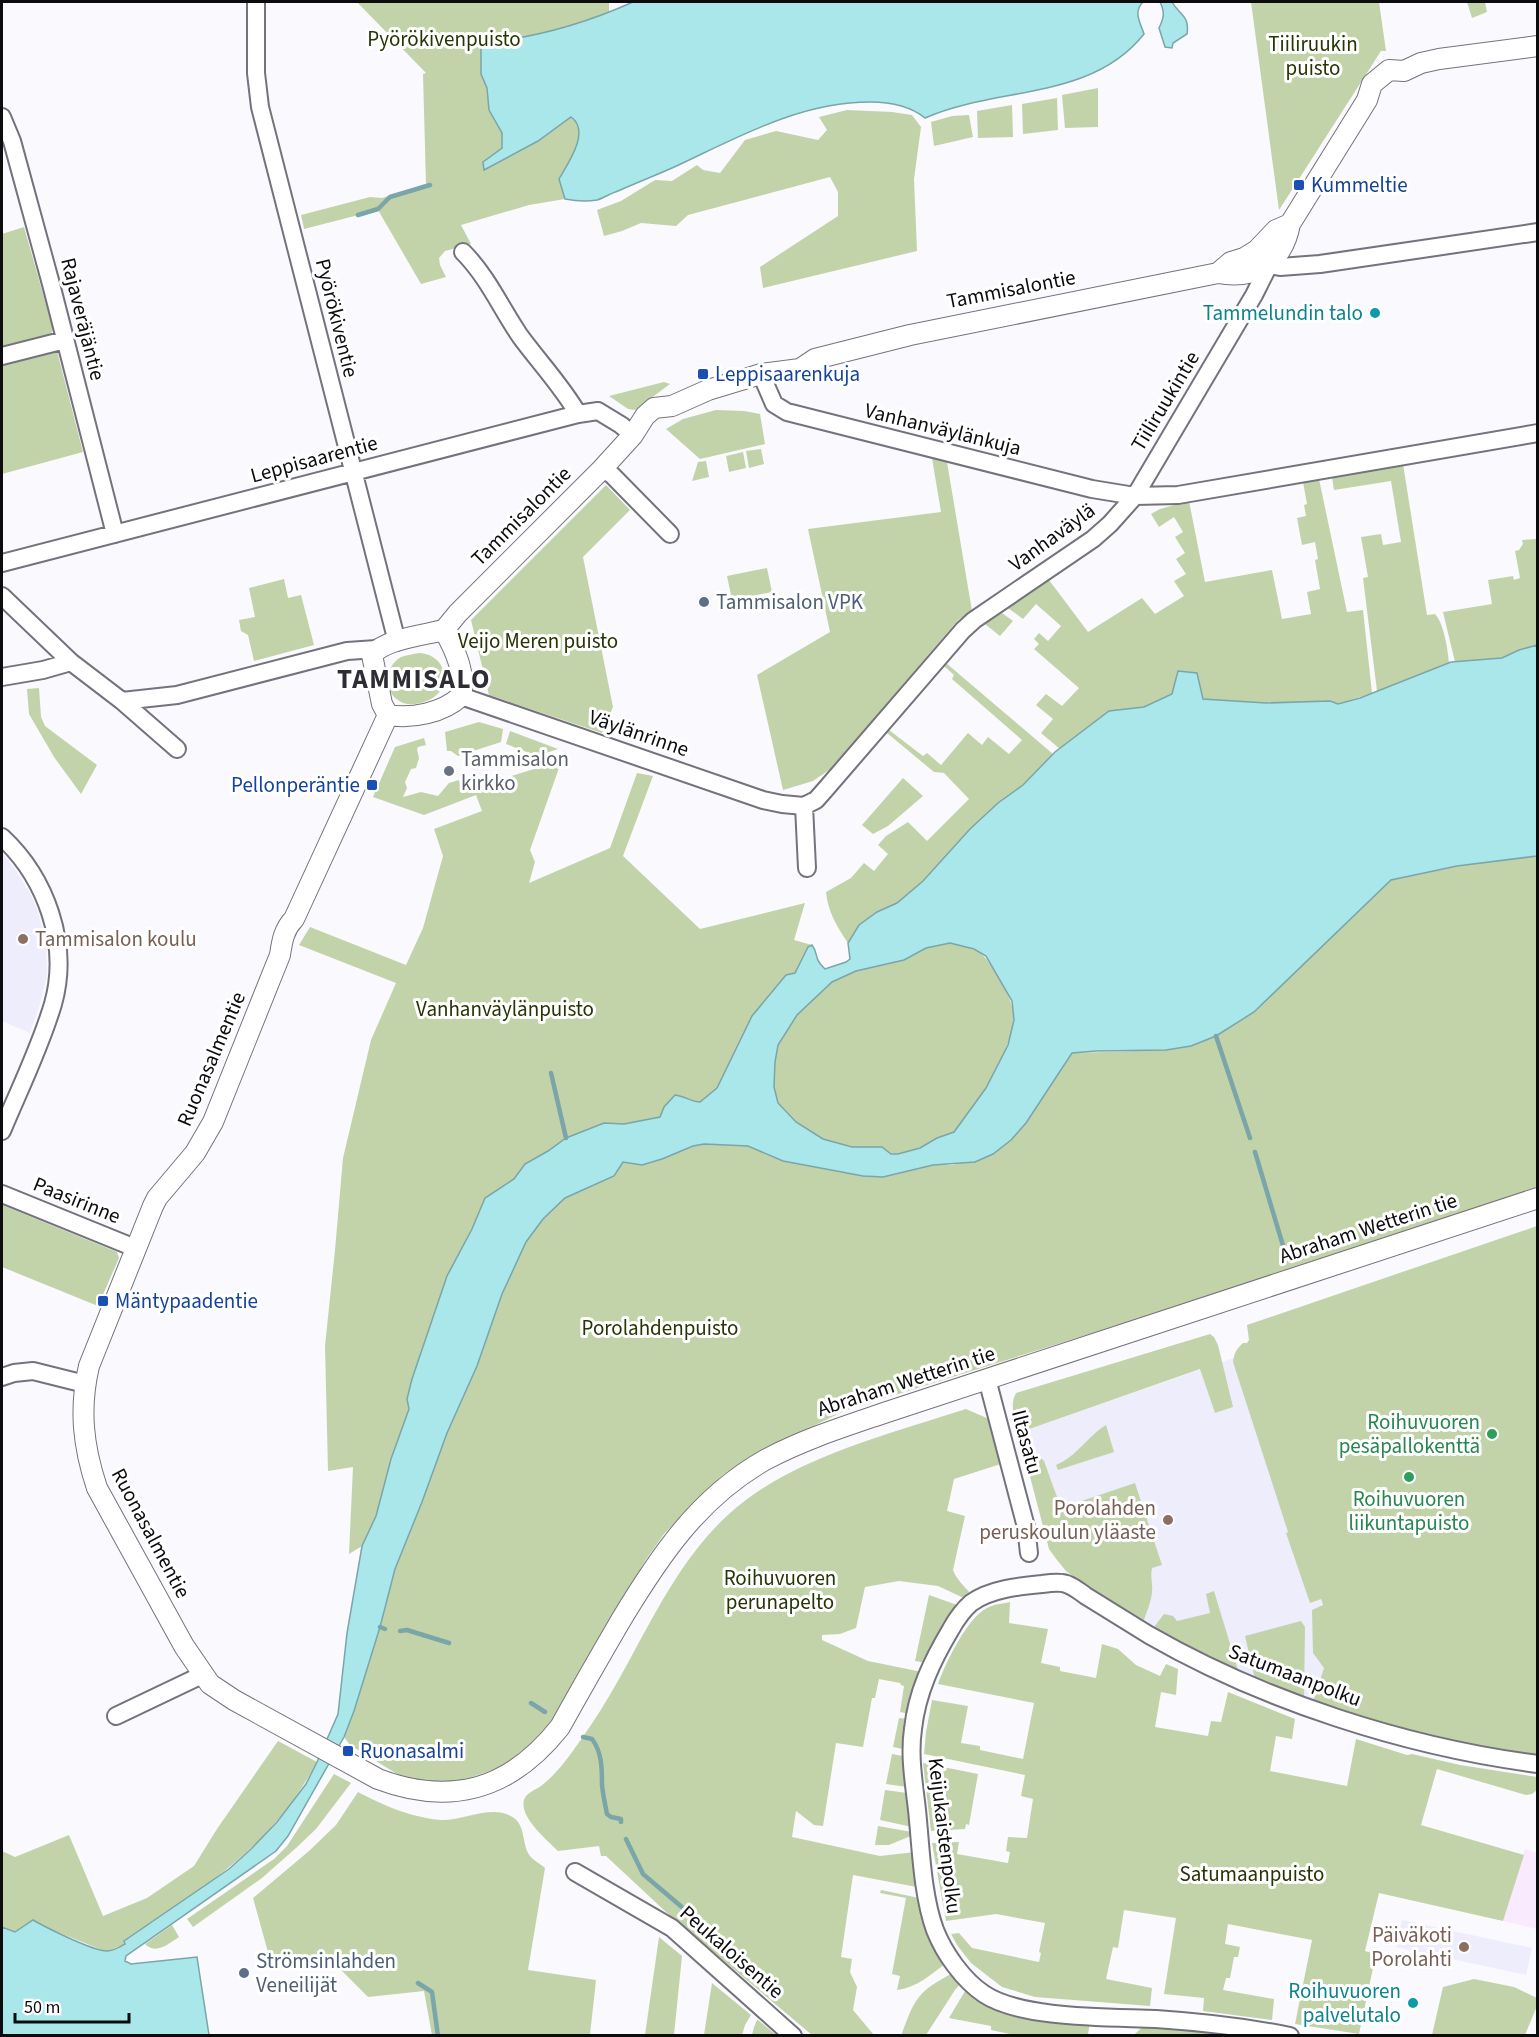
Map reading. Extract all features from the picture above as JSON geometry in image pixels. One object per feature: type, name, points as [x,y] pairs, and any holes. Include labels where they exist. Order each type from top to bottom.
[{"type":"street","name":"Pyörökiventie","points":[[256,2],[256,73],[260,107],[397,642]]},
{"type":"street","name":"Tammisalontie","points":[[444,630],[633,435],[652,426],[672,406],[708,390],[761,374],[800,369],[815,359],[943,327],[1218,273],[1231,262],[1245,258],[1263,258],[1276,230],[1290,224],[1367,100],[1372,84],[1380,76],[1389,70],[1404,71],[1421,63],[1439,59],[1538,46]]},
{"type":"street","name":"Rajaveräjäntie","points":[[2,117],[12,141],[115,534]]},
{"type":"street","points":[[1263,258],[1280,267],[1320,264],[1538,232]]},
{"type":"street","points":[[463,252],[475,264],[520,336],[571,401],[578,414]]},
{"type":"street","name":"Tiiliruukintie","points":[[1135,496],[1254,295],[1263,258]]},
{"type":"street","points":[[2,356],[65,340]]},
{"type":"street","name":"Vanhanväylänkuja","points":[[761,374],[774,404],[787,412],[1092,489],[1135,496]]},
{"type":"street","name":"Leppisaarentie","points":[[2,563],[578,414],[598,411],[633,435]]},
{"type":"street","points":[[1135,496],[1178,495],[1538,433]]},
{"type":"street","points":[[602,469],[612,475],[670,534]]},
{"type":"street","name":"Vanhaväylä","points":[[804,806],[816,800],[963,630],[974,620],[1093,539],[1135,496]]},
{"type":"street","points":[[2,596],[71,662],[122,701],[177,749]]},
{"type":"street","points":[[122,701],[177,694],[347,651],[377,649],[444,630],[456,651],[463,680],[461,696],[453,704],[442,709],[409,717],[388,715],[382,704],[372,656],[377,649]]},
{"type":"street","points":[[2,677],[43,670],[71,662]]},
{"type":"street","name":"Väylänrinne","points":[[461,696],[763,800],[804,806]]},
{"type":"street","name":"Ruonasalmentie","points":[[388,715],[294,919],[288,926],[282,940],[280,955],[213,1122],[195,1153],[157,1198],[135,1248],[89,1366],[82,1418],[84,1442],[97,1488],[184,1646],[210,1684],[234,1700],[367,1774],[392,1784],[426,1792]]},
{"type":"street","points":[[804,806],[807,868]]},
{"type":"street","points":[[2,837],[27,865],[42,892],[54,926],[57,957],[53,1003],[2,1131]]},
{"type":"street","name":"Paasirinne","points":[[2,1194],[135,1248]]},
{"type":"street","name":"Abraham Wetterin tie","points":[[426,1792],[464,1791],[494,1782],[509,1775],[547,1743],[560,1727],[595,1664],[659,1559],[695,1515],[734,1481],[764,1461],[801,1442],[1538,1198]]},
{"type":"street","points":[[2,1377],[33,1371],[85,1384]]},
{"type":"street","name":"Iltasatu","points":[[987,1379],[1026,1527],[1029,1552]]},
{"type":"street","name":"Satumaanpolku","points":[[1055,1583],[1068,1585],[1178,1651],[1295,1703],[1354,1723],[1439,1746],[1538,1764]]},
{"type":"street","name":"Keijukaistenpolku","points":[[1055,1583],[993,1592],[970,1604],[958,1618],[942,1644],[928,1670],[921,1690],[912,1732],[911,1756],[928,1900],[934,1928],[942,1946],[973,1985],[1004,2004],[1043,2012],[1202,2023],[1290,2036]]},
{"type":"street","points":[[116,1716],[202,1675]]},
{"type":"street","name":"Peukaloisentie","points":[[575,1872],[672,1928],[793,2036]]},
{"type":"shaded area","name":"Tammisalon koulu","points":[[2,852],[31,895],[46,944],[47,975],[30,1033],[2,1021]]},
{"type":"shaded area","name":"Porolahden peruskoulun yläaste","points":[[1239,1356],[1334,1639],[1313,1702],[1271,1686],[1176,1640],[1066,1571],[1049,1549],[1018,1433]]},
{"type":"shaded area","points":[[1525,1849],[1537,1853],[1537,1929],[1503,1921]]},
{"type":"shaded area","name":"Päiväkoti Porolahti","points":[[1402,1920],[1532,1948],[1526,1975],[1396,1947]]},
{"type":"green space","name":"Pyörökivenpuisto","points":[[357,2],[609,2],[609,13],[578,24],[530,36],[481,44],[481,74],[487,88],[489,110],[502,133],[502,148],[483,162],[484,169],[538,141],[571,117],[576,123],[578,138],[572,156],[559,179],[565,199],[529,205],[461,225],[471,244],[445,251],[439,258],[446,277],[421,284],[378,210],[304,229],[301,215],[370,197],[382,198],[426,184],[423,74],[426,73]]},
{"type":"green space","name":"Tiiliruukin puisto","points":[[1251,2],[1379,2],[1386,51],[1381,51],[1279,210]]},
{"type":"green space","points":[[1467,2],[1485,2],[1487,12],[1472,18]]},
{"type":"green space","points":[[1098,88],[1098,127],[1065,128],[1062,95]]},
{"type":"green space","points":[[1057,98],[1058,130],[1023,134],[1022,104]]},
{"type":"green space","points":[[1012,105],[1013,137],[978,138],[977,111]]},
{"type":"green space","points":[[847,110],[912,115],[921,127],[914,179],[917,251],[763,288],[760,267],[838,216],[838,192],[830,177],[688,215],[676,226],[641,223],[604,236],[597,210],[621,201],[655,180],[672,181],[697,165],[703,170],[720,173],[745,140],[776,131],[818,140],[827,130],[819,117]]},
{"type":"green space","points":[[969,115],[973,137],[934,146],[931,122],[952,116]]},
{"type":"green space","points":[[24,227],[53,329],[50,336],[2,351],[2,234]]},
{"type":"green space","points":[[56,347],[83,452],[2,474],[2,361]]},
{"type":"green space","points":[[664,382],[670,384],[635,410],[628,409],[609,396]]},
{"type":"green space","points":[[716,410],[760,414],[765,444],[700,459],[666,429],[683,419]]},
{"type":"green space","points":[[761,449],[764,464],[749,468],[746,451]]},
{"type":"green space","points":[[743,452],[746,468],[729,472],[726,456]]},
{"type":"green space","points":[[932,458],[947,462],[972,611],[958,620],[832,768],[813,781],[783,790],[757,675],[830,632],[808,529],[941,512]]},
{"type":"green space","points":[[706,461],[709,477],[692,481],[698,462]]},
{"type":"green space","points":[[1403,464],[1427,615],[1435,614],[1441,624],[1449,663],[1377,691],[1363,578],[1368,577],[1361,537],[1381,534],[1383,545],[1401,542],[1391,481],[1334,490],[1332,477]]},
{"type":"green space","points":[[1319,479],[1347,612],[1363,610],[1372,693],[1338,704],[1330,701],[1266,703],[1203,699],[1172,694],[1144,707],[1109,711],[1060,749],[1041,733],[1053,719],[1036,705],[1046,694],[1062,706],[1079,688],[1034,649],[1039,644],[1034,639],[1039,633],[1048,641],[1061,626],[1036,604],[1023,619],[1008,608],[1049,580],[1088,632],[1142,598],[1155,614],[1184,596],[1174,581],[1186,574],[1176,559],[1185,553],[1175,537],[1183,532],[1174,517],[1159,527],[1151,514],[1160,509],[1189,501],[1205,582],[1272,570],[1282,619],[1311,614],[1307,592],[1320,589],[1315,560],[1318,559],[1315,542],[1302,545],[1297,518],[1306,516],[1304,505],[1307,504],[1303,482]]},
{"type":"green space","name":"Veijo Meren puisto","points":[[606,485],[630,510],[583,557],[613,707],[602,733],[489,695],[471,620]]},
{"type":"green space","points":[[1537,539],[1537,645],[1502,658],[1455,662],[1443,612],[1492,604],[1488,580],[1513,576],[1514,580],[1520,578],[1515,551],[1519,550],[1523,544],[1522,540]]},
{"type":"green space","points":[[767,568],[772,592],[732,600],[727,576]]},
{"type":"green space","points":[[284,579],[288,598],[301,595],[314,645],[254,661],[248,635],[241,631],[239,620],[255,617],[249,588]]},
{"type":"green space","points":[[1002,613],[1013,621],[1000,636],[985,624]]},
{"type":"green space","points":[[419,653],[437,660],[444,675],[443,684],[432,699],[417,704],[405,704],[393,696],[390,690],[389,672],[401,657]]},
{"type":"green space","points":[[946,663],[1053,754],[1023,785],[998,803],[971,829],[923,881],[897,903],[877,912],[859,925],[848,943],[834,919],[826,892],[851,878],[864,863],[874,871],[888,854],[878,845],[886,836],[908,822],[927,841],[969,799],[944,773],[934,772],[887,733],[889,730],[923,756],[927,753],[941,765],[968,733],[982,745],[988,737],[1009,754],[1022,740],[952,679],[954,675],[944,666]]},
{"type":"green space","points":[[39,688],[41,717],[45,726],[97,765],[81,794],[54,757],[29,714],[27,689]]},
{"type":"green space","points":[[479,722],[503,729],[501,742],[458,756],[447,751],[445,732]]},
{"type":"green space","points":[[510,731],[558,749],[537,756],[506,744]]},
{"type":"green space","name":"Vanhanväylänpuisto","points":[[424,738],[426,745],[417,749],[419,758],[416,768],[411,769],[405,782],[407,788],[403,797],[421,792],[438,796],[449,783],[459,780],[462,791],[554,763],[565,751],[530,850],[535,862],[529,883],[610,848],[637,773],[653,776],[623,856],[700,929],[805,903],[794,940],[812,945],[808,947],[795,973],[719,1098],[575,1151],[391,1459],[376,1516],[362,1546],[349,1554],[353,1467],[328,1471],[325,1346],[343,1158],[371,1040],[396,983],[299,945],[310,927],[406,965],[423,928],[443,856],[434,829],[482,811],[476,795],[424,815],[373,797],[395,747]]},
{"type":"green space","points":[[903,778],[923,796],[888,826],[873,834],[862,825]]},
{"type":"green space","name":"Porolahdenpuisto","points":[[1537,856],[1537,1187],[1195,1301],[844,1411],[750,1457],[724,1474],[664,1534],[645,1561],[565,1703],[537,1739],[504,1766],[463,1780],[439,1784],[413,1780],[397,1774],[350,1745],[344,1737],[354,1711],[395,1569],[447,1433],[477,1366],[502,1294],[526,1242],[543,1219],[565,1198],[614,1176],[623,1162],[642,1165],[704,1144],[748,1146],[783,1161],[883,1177],[933,1165],[953,1165],[993,1154],[1011,1140],[1026,1123],[1072,1053],[1166,1050],[1191,1046],[1216,1036],[1254,1012],[1391,880],[1457,866]]},
{"type":"green space","points":[[951,943],[969,948],[985,957],[1007,994],[1012,1005],[1013,1016],[1011,1034],[999,1064],[983,1094],[965,1120],[956,1130],[942,1137],[910,1151],[895,1154],[882,1147],[851,1147],[823,1139],[796,1122],[778,1103],[774,1087],[778,1045],[797,1015],[832,982],[856,971],[904,960],[926,948]]},
{"type":"green space","points":[[2,1205],[117,1252],[119,1258],[98,1306],[2,1267]]},
{"type":"green space","name":"Roihuvuoren liikuntapuisto","points":[[1537,1226],[1537,1755],[1452,1740],[1313,1702],[1324,1668],[1313,1653],[1312,1610],[1323,1605],[1321,1599],[1310,1603],[1233,1362],[1237,1350],[1249,1340],[1247,1325]]},
{"type":"green space","points":[[1210,1334],[1218,1345],[1233,1407],[1215,1413],[1200,1369],[1018,1433],[1013,1408],[1016,1393]]},
{"type":"green space","name":"Roihuvuoren perunapelto","points":[[966,1409],[989,1419],[1004,1463],[954,1479],[947,1511],[965,1516],[953,1570],[973,1597],[968,1600],[938,1586],[899,1581],[865,1587],[856,1628],[840,1634],[822,1635],[822,1640],[868,1661],[922,1672],[910,1714],[900,1712],[904,1686],[900,1683],[879,1679],[875,1698],[872,1698],[863,1747],[836,1743],[823,1826],[814,1825],[796,1811],[792,1837],[880,1856],[915,1852],[922,1888],[853,1875],[841,1957],[852,1959],[850,1972],[857,1987],[853,2010],[874,2035],[812,2035],[666,1912],[606,1856],[601,1856],[599,1846],[558,1851],[530,1821],[524,1807],[524,1800],[553,1775],[573,1751],[603,1706],[680,1572],[729,1514],[760,1490],[808,1464],[860,1443]]},
{"type":"green space","points":[[1106,1425],[1114,1452],[1058,1470],[1056,1465],[1070,1457]]},
{"type":"green space","points":[[1041,1458],[1061,1508],[1135,1483],[1162,1565],[1152,1568],[1151,1596],[1144,1620],[1066,1571],[1049,1549],[1026,1461]]},
{"type":"green space","points":[[1214,1591],[1238,1670],[1154,1627],[1164,1614],[1173,1616],[1177,1621],[1210,1613],[1206,1594]]},
{"type":"green space","points":[[929,1595],[960,1606],[927,1663],[915,1661]]},
{"type":"green space","name":"Satumaanpuisto","points":[[1010,1602],[1009,1623],[1048,1629],[1041,1663],[1060,1667],[1060,1671],[1096,1678],[1102,1644],[1118,1649],[1136,1665],[1160,1676],[1166,1664],[1178,1669],[1176,1695],[1161,1692],[1155,1727],[1208,1736],[1211,1721],[1221,1722],[1228,1692],[1295,1719],[1292,1739],[1276,1736],[1270,1771],[1347,1786],[1356,1739],[1407,1755],[1412,1754],[1460,1765],[1537,1777],[1537,1790],[1526,1795],[1437,1769],[1421,1825],[1524,1855],[1503,1921],[1379,1893],[1365,1951],[1376,1954],[1359,2034],[1295,2024],[1312,1940],[1228,1924],[1225,1944],[1240,1947],[1238,1957],[1234,1957],[1230,1978],[1226,1978],[1223,1990],[1274,1999],[1272,2020],[1203,2011],[1204,1998],[1164,1994],[1176,1918],[1124,1910],[1118,1948],[1113,1947],[1106,1979],[1152,1988],[1150,2006],[1035,1997],[1002,1987],[971,1963],[951,1934],[959,1933],[972,1948],[1039,1962],[1045,1923],[996,1914],[946,1921],[932,1843],[959,1842],[957,1854],[1008,1863],[1010,1852],[1006,1851],[1008,1837],[1027,1838],[1033,1799],[1021,1796],[1025,1775],[924,1754],[932,1700],[968,1706],[961,1743],[980,1746],[980,1750],[1023,1759],[1034,1703],[938,1684],[951,1654],[979,1613],[995,1605]]},
{"type":"green space","points":[[1301,1621],[1305,1627],[1304,1699],[1255,1679],[1245,1636]]},
{"type":"green space","points":[[899,1718],[909,1719],[908,1750],[893,1747]]},
{"type":"green space","points":[[278,1741],[317,1762],[278,1819],[233,1864],[181,1903],[124,1941],[125,1944],[108,1951],[102,1950],[45,1927],[34,1920],[2,1939],[2,1851],[15,1857],[69,1835],[103,1916],[147,1898],[194,1866]]},
{"type":"green space","points":[[892,1754],[908,1757],[907,1787],[886,1784]]},
{"type":"green space","points":[[923,1763],[978,1774],[969,1825],[966,1824],[965,1829],[931,1831]]},
{"type":"green space","points":[[334,1774],[351,1783],[316,1829],[262,1878],[193,1927],[187,1919],[274,1859],[287,1846]]},
{"type":"green space","points":[[885,1790],[907,1793],[912,1827],[880,1820]]},
{"type":"green space","points":[[358,1792],[398,1810],[430,1819],[450,1820],[497,1812],[506,1814],[518,1822],[528,1852],[545,1868],[528,1970],[596,1980],[590,2035],[432,2035],[424,1991],[368,1997],[336,1965],[301,1967],[271,1963],[253,1898],[336,1825]]},
{"type":"green space","points":[[878,1826],[912,1832],[913,1835],[889,1845],[875,1845]]},
{"type":"green space","points":[[881,1890],[924,1899],[946,1963],[923,1980],[904,1989],[897,1990],[900,1976],[892,1974],[906,1898],[880,1893]]},
{"type":"green space","points":[[172,1925],[179,1937],[158,1948],[153,1949],[145,1944]]},
{"type":"green space","points":[[659,1937],[682,1956],[674,2035],[645,2035]]},
{"type":"green space","points":[[953,1973],[963,1981],[926,2035],[901,2036],[919,1997],[924,1991]]},
{"type":"green space","points":[[1474,1979],[1514,1987],[1537,1998],[1537,2006],[1525,2035],[1432,2035],[1443,1987]]},
{"type":"green space","points":[[712,1983],[751,2015],[742,2035],[704,2035]]},
{"type":"green space","points":[[968,1986],[1090,2021],[1088,2035],[1019,2036],[991,2030],[991,2026],[949,2018]]},
{"type":"green space","points":[[758,2020],[776,2035],[752,2035]]},
{"type":"green space","points":[[1150,2025],[1248,2036],[1133,2036],[1140,2029]]},
{"type":"water","points":[[633,2],[1143,2],[1138,13],[1144,34],[1122,56],[1098,71],[1070,82],[953,108],[925,118],[906,107],[877,102],[843,104],[792,115],[743,134],[597,200],[565,199],[559,179],[576,147],[579,130],[577,123],[571,117],[538,141],[484,170],[483,162],[502,148],[502,133],[489,110],[487,88],[481,74],[481,43],[521,38],[559,29]]},
{"type":"water","points":[[1160,2],[1172,2],[1187,23],[1187,34],[1173,43],[1172,48],[1165,47],[1159,28],[1163,15]]},
{"type":"water","points":[[1537,645],[1537,856],[1457,866],[1391,880],[1254,1012],[1216,1036],[1191,1046],[1166,1050],[1072,1053],[1026,1123],[1011,1140],[993,1154],[975,1162],[933,1165],[883,1177],[863,1176],[783,1161],[748,1146],[704,1144],[642,1165],[623,1162],[614,1176],[565,1198],[543,1219],[526,1242],[502,1294],[477,1366],[447,1433],[395,1569],[380,1627],[344,1737],[288,1836],[276,1851],[126,1956],[125,1961],[131,1964],[197,1957],[209,2035],[2,2036],[2,1927],[15,1932],[33,1920],[100,1950],[117,1949],[125,1944],[124,1941],[229,1869],[277,1822],[306,1784],[338,1714],[347,1633],[362,1546],[376,1516],[391,1459],[409,1409],[407,1399],[412,1379],[447,1276],[472,1229],[485,1198],[514,1179],[525,1164],[566,1138],[604,1123],[624,1124],[660,1117],[664,1107],[675,1095],[700,1102],[717,1088],[752,1016],[786,975],[795,973],[808,947],[812,945],[819,962],[825,969],[846,962],[850,959],[848,943],[859,925],[877,912],[897,903],[923,881],[970,829],[998,803],[1023,785],[1055,752],[1109,711],[1144,707],[1172,694],[1178,671],[1197,673],[1203,699],[1266,703],[1330,701],[1338,704],[1360,698],[1451,662],[1502,658]],"holes":[[[950,943],[974,949],[986,956],[1012,1001],[1014,1020],[1008,1045],[986,1088],[954,1132],[937,1138],[920,1148],[891,1154],[882,1147],[852,1147],[823,1139],[796,1122],[778,1103],[774,1087],[778,1045],[797,1015],[832,982],[856,971],[904,960],[926,948]]]},
{"type":"waterway","points":[[358,215],[378,209],[390,197],[430,185]]},
{"type":"waterway","points":[[1216,1036],[1250,1138]]},
{"type":"waterway","points":[[551,1073],[566,1138]]},
{"type":"waterway","points":[[1255,1152],[1284,1249]]},
{"type":"waterway","points":[[380,1627],[385,1629]]},
{"type":"waterway","points":[[400,1631],[407,1630],[449,1643]]},
{"type":"waterway","points":[[531,1703],[545,1712]]},
{"type":"waterway","points":[[583,1737],[592,1739],[600,1755],[602,1789],[607,1814],[621,1819],[621,1822]]},
{"type":"waterway","points":[[626,1839],[643,1874],[730,1948]]},
{"type":"waterway","points":[[418,1983],[432,1992],[438,2036]]},
{"type":"place","name":"Kummeltie","points":[[1299,185]]},
{"type":"place","name":"Tammelundin talo","points":[[1375,313]]},
{"type":"place","name":"Leppisaarenkuja","points":[[703,374]]},
{"type":"place","name":"Tammisalon VPK","points":[[704,602]]},
{"type":"place","name":"Tammisalon kirkko","points":[[449,771]]},
{"type":"place","name":"Pellonperäntie","points":[[372,785]]},
{"type":"place","name":"Tammisalon koulu","points":[[23,939]]},
{"type":"place","name":"Mäntypaadentie","points":[[103,1301]]},
{"type":"place","name":"Roihuvuoren pesäpallokenttä","points":[[1492,1434]]},
{"type":"place","name":"Roihuvuoren liikuntapuisto","points":[[1409,1477]]},
{"type":"place","name":"Porolahden peruskoulun yläaste","points":[[1168,1520]]},
{"type":"place","name":"Ruonasalmi","points":[[348,1751]]},
{"type":"place","name":"Päiväkoti Porolahti","points":[[1464,1947]]},
{"type":"place","name":"Strömsinlahden Veneilijät","points":[[244,1973]]},
{"type":"place","name":"Roihuvuoren palvelutalo","points":[[1413,2003]]},
{"type":"district","name":"TAMMISALO","points":[[414,679]]}]
